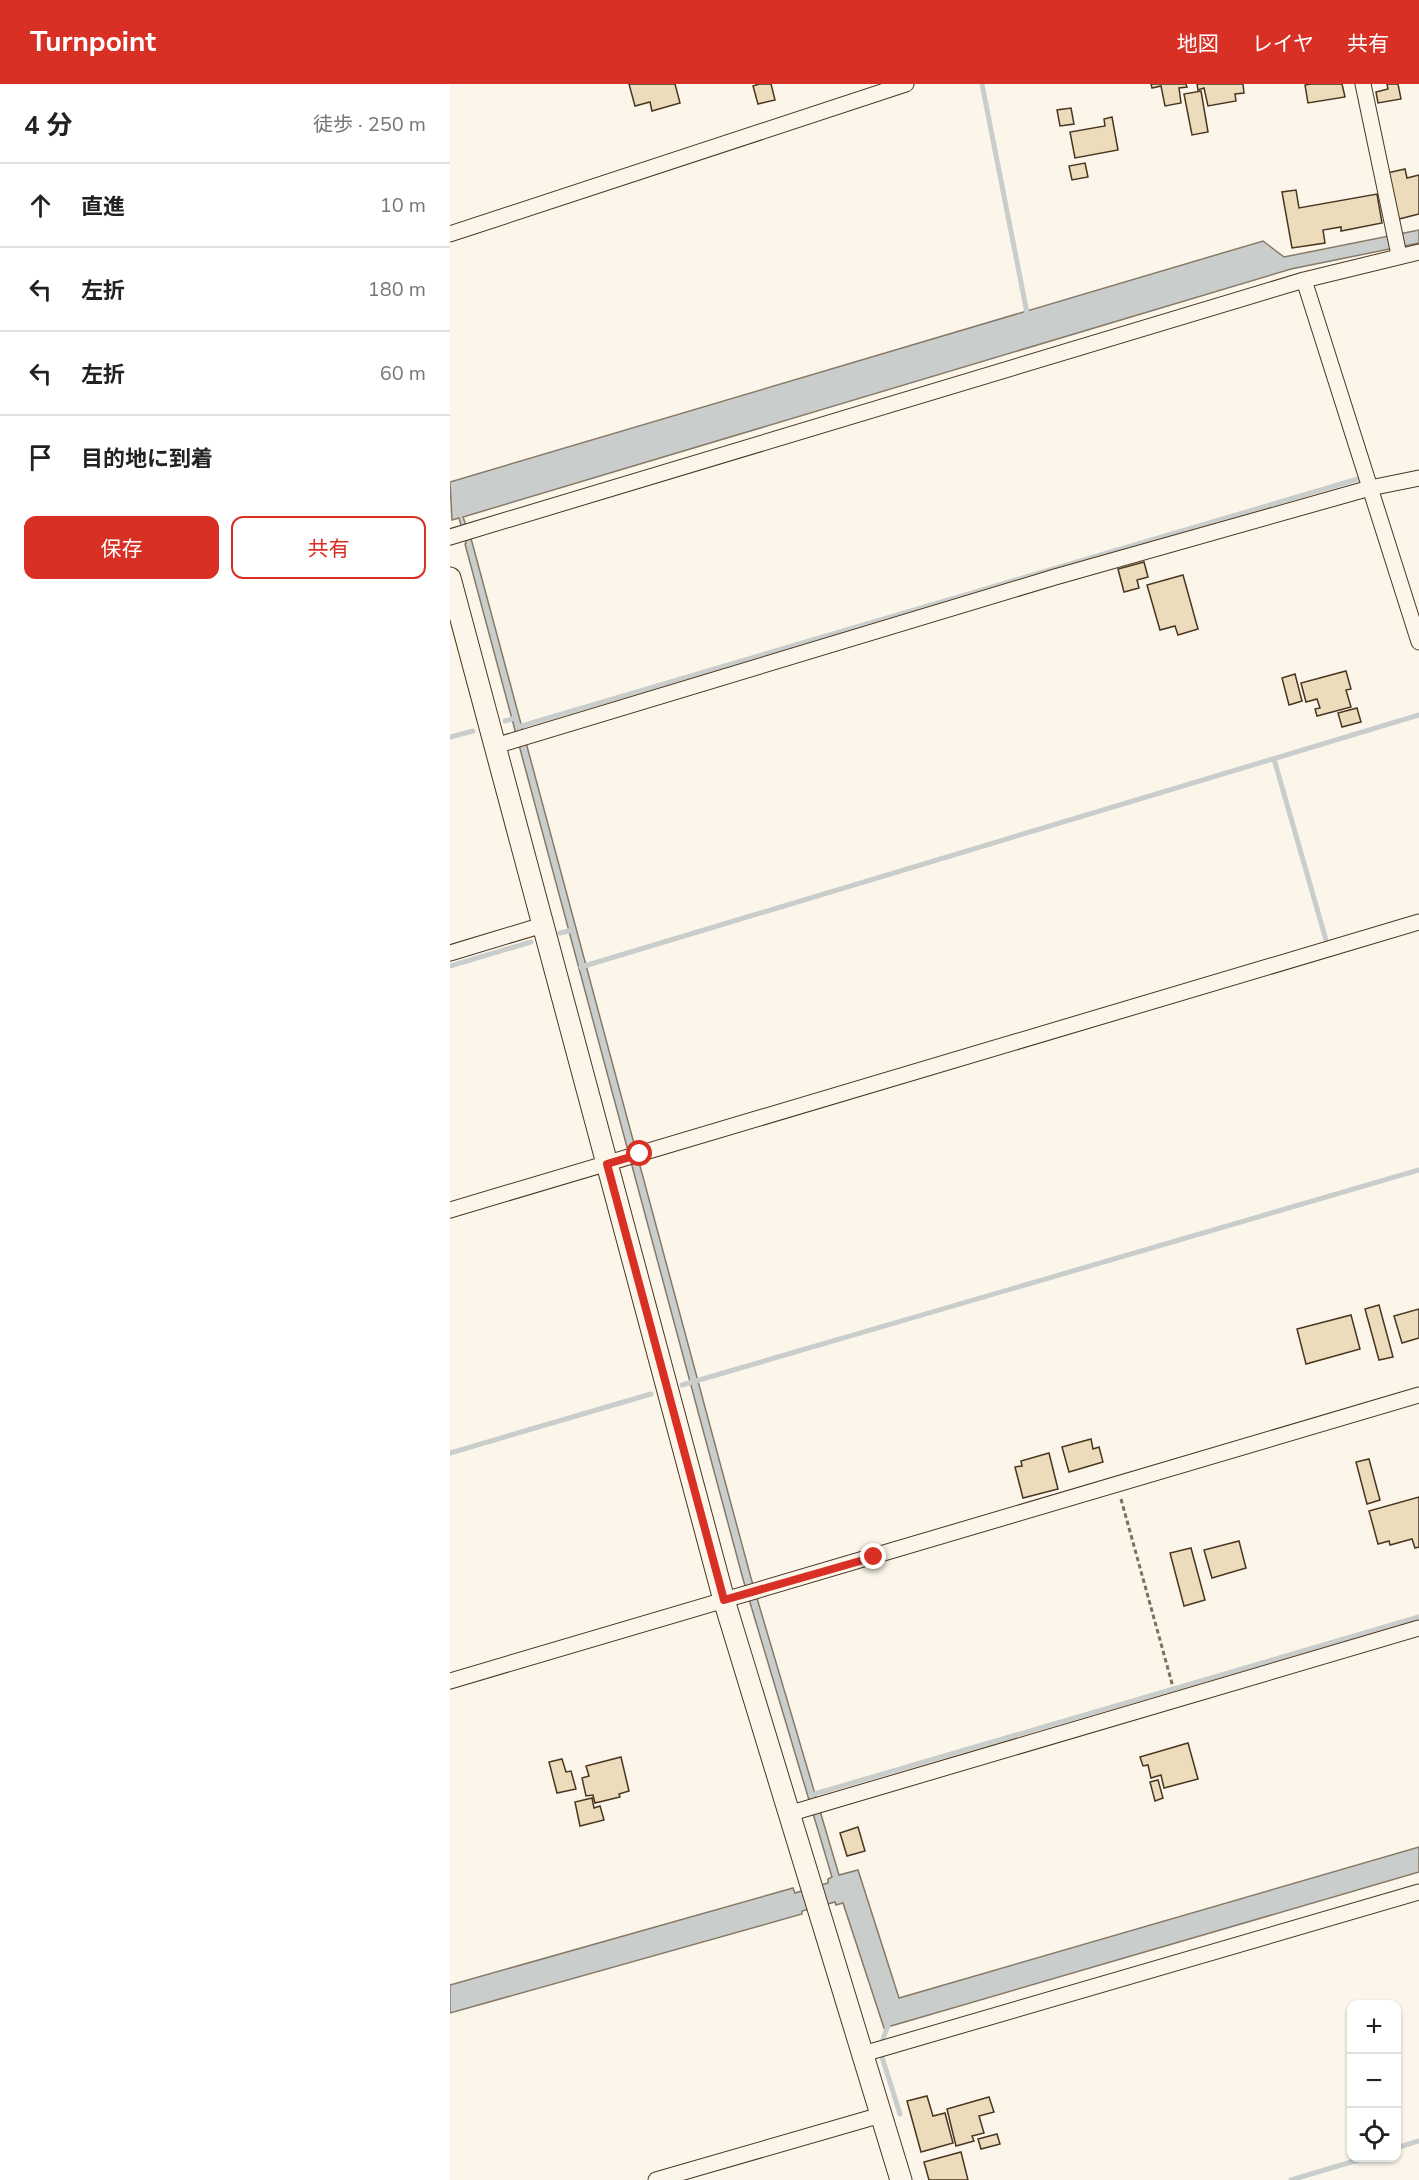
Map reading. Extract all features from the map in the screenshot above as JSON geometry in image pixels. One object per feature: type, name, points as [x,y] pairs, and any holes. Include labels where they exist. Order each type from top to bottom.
[{"type":"street","points":[[450,234],[906,84]]},
{"type":"street","points":[[1363,84],[1397,246]]},
{"type":"street","points":[[460,534],[1304,280],[1397,246],[1419,252]]},
{"type":"street","points":[[1304,280],[1419,642]]},
{"type":"street","points":[[503,743],[1055,577],[1370,488],[1419,478]]},
{"type":"street","points":[[450,578],[503,743],[543,925],[624,1158],[734,1598],[797,1811],[811,1886],[901,2180]]},
{"type":"street","points":[[450,1210],[1419,922]]},
{"type":"street","points":[[450,953],[543,925]]},
{"type":"street","points":[[450,1681],[1419,1395]]},
{"type":"street","points":[[797,1811],[1419,1628]]},
{"type":"street","points":[[862,2055],[1419,1892]]},
{"type":"street","points":[[656,2180],[881,2115]]},
{"type":"path","points":[[1117,1485],[1171,1680]]},
{"type":"shaded area","points":[[1419,230],[1419,243],[1291,269],[463,517],[472,542],[751,1578],[839,1875],[858,1870],[899,1998],[1419,1847],[1419,1872],[884,2028],[843,1903],[836,1905],[835,1902],[802,1911],[802,1914],[450,2013],[450,1985],[793,1888],[795,1893],[828,1883],[828,1879],[832,1877],[743,1579],[459,518],[452,520],[450,482],[1263,241],[1284,257]]},
{"type":"building","points":[[629,84],[675,84],[680,103],[652,111],[650,102],[635,106]]},
{"type":"building","points":[[771,84],[775,100],[758,104],[753,86]]},
{"type":"building","points":[[1151,84],[1186,84],[1187,87],[1179,88],[1181,103],[1165,106],[1161,86],[1152,88]]},
{"type":"building","points":[[1197,84],[1243,84],[1244,93],[1235,94],[1236,101],[1208,106],[1204,88],[1198,90]]},
{"type":"building","points":[[1342,84],[1345,97],[1308,103],[1305,85]]},
{"type":"building","points":[[1387,84],[1398,84],[1401,99],[1378,103],[1376,92],[1388,89]]},
{"type":"building","points":[[1201,91],[1208,132],[1192,135],[1184,94]]},
{"type":"building","points":[[1071,108],[1074,124],[1060,126],[1057,110]]},
{"type":"building","points":[[1112,117],[1118,150],[1075,158],[1070,132],[1105,126],[1104,119]]},
{"type":"building","points":[[1085,163],[1088,177],[1072,180],[1069,166]]},
{"type":"building","points":[[1405,169],[1407,178],[1419,175],[1419,214],[1399,219],[1387,173]]},
{"type":"building","points":[[1296,190],[1299,208],[1377,194],[1382,223],[1341,231],[1341,227],[1323,230],[1325,243],[1292,248],[1282,192]]},
{"type":"building","points":[[1144,562],[1148,577],[1137,580],[1139,588],[1124,592],[1118,569]]},
{"type":"building","points":[[1183,575],[1198,629],[1178,635],[1175,626],[1160,630],[1147,585]]},
{"type":"building","points":[[1346,671],[1351,689],[1346,690],[1351,707],[1317,716],[1315,709],[1320,708],[1317,699],[1306,702],[1301,683]]},
{"type":"building","points":[[1295,674],[1302,701],[1289,705],[1282,678]]},
{"type":"building","points":[[1357,708],[1361,722],[1342,727],[1338,713]]},
{"type":"building","points":[[1379,1305],[1393,1357],[1379,1360],[1365,1309]]},
{"type":"building","points":[[1419,1309],[1419,1338],[1402,1343],[1394,1316]]},
{"type":"building","points":[[1351,1315],[1360,1349],[1306,1364],[1297,1329]]},
{"type":"building","points":[[1091,1439],[1093,1449],[1099,1447],[1103,1462],[1069,1472],[1062,1447]]},
{"type":"building","points":[[1049,1453],[1058,1489],[1023,1498],[1015,1467],[1022,1466],[1021,1461]]},
{"type":"building","points":[[1369,1459],[1380,1500],[1367,1504],[1356,1462]]},
{"type":"building","points":[[1419,1497],[1419,1547],[1415,1548],[1412,1539],[1390,1545],[1389,1541],[1378,1544],[1369,1511]]},
{"type":"building","points":[[1239,1541],[1246,1568],[1212,1578],[1204,1550]]},
{"type":"building","points":[[1191,1548],[1205,1600],[1184,1606],[1170,1553]]},
{"type":"building","points":[[1188,1743],[1198,1779],[1164,1788],[1161,1775],[1151,1778],[1148,1765],[1143,1766],[1140,1757]]},
{"type":"building","points":[[621,1757],[629,1791],[619,1794],[620,1797],[595,1803],[593,1795],[586,1796],[582,1778],[589,1776],[586,1766]]},
{"type":"building","points":[[562,1759],[566,1772],[571,1771],[576,1789],[557,1793],[549,1762]]},
{"type":"building","points":[[1158,1780],[1163,1798],[1155,1801],[1150,1782]]},
{"type":"building","points":[[592,1798],[594,1808],[600,1806],[604,1820],[580,1826],[575,1802]]},
{"type":"building","points":[[858,1827],[865,1851],[847,1856],[840,1833]]},
{"type":"building","points":[[927,2096],[933,2116],[945,2113],[953,2143],[921,2152],[907,2101]]},
{"type":"building","points":[[989,2097],[994,2112],[979,2116],[984,2133],[972,2136],[974,2141],[956,2146],[947,2109]]},
{"type":"building","points":[[997,2134],[1000,2144],[981,2149],[978,2139]]},
{"type":"building","points":[[961,2152],[968,2180],[929,2180],[924,2162]]},
{"type":"waterway","points":[[982,84],[1028,318]]},
{"type":"waterway","points":[[518,727],[1358,479]]},
{"type":"waterway","points":[[581,967],[1419,715]]},
{"type":"waterway","points":[[505,721],[515,718]]},
{"type":"waterway","points":[[450,737],[473,731]]},
{"type":"waterway","points":[[1274,759],[1326,940]]},
{"type":"waterway","points":[[560,933],[573,930]]},
{"type":"waterway","points":[[450,966],[531,942]]},
{"type":"waterway","points":[[682,1385],[1419,1170]]},
{"type":"waterway","points":[[450,1453],[651,1394]]},
{"type":"waterway","points":[[811,1795],[1419,1617]]},
{"type":"waterway","points":[[883,2039],[890,2020]]},
{"type":"waterway","points":[[882,2057],[900,2114]]},
{"type":"waterway","points":[[1401,2146],[1419,2141]]},
{"type":"waterway","points":[[1291,2180],[1352,2162]]},
{"type":"route","points":[[640,1154],[607,1164],[724,1600],[874,1557]]}]
